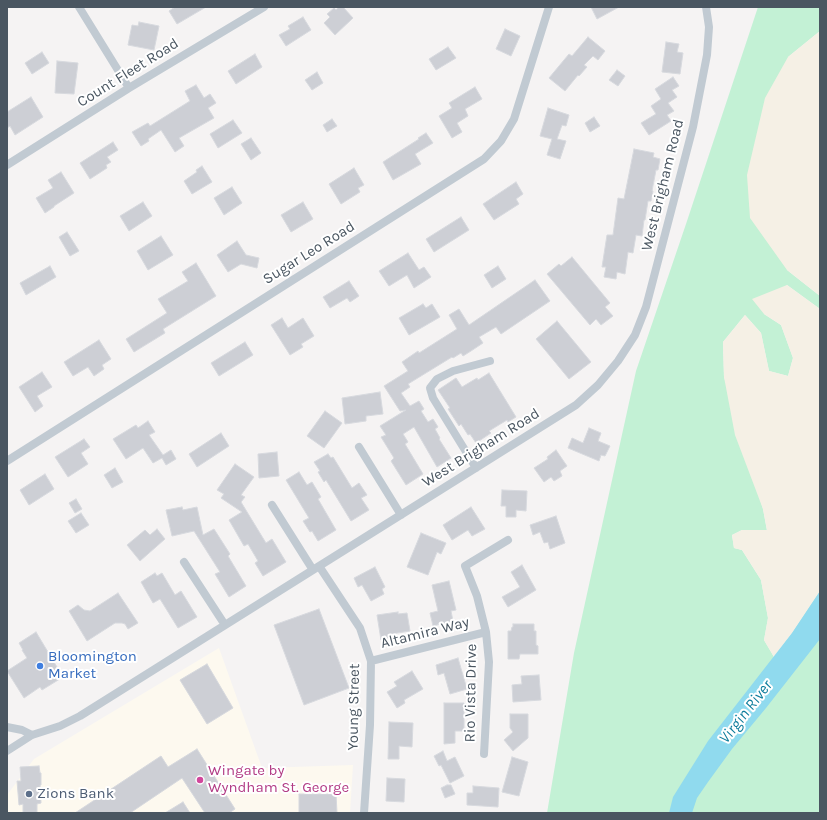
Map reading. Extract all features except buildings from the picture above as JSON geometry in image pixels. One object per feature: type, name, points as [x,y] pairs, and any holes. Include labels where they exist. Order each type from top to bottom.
[{"type":"street","points":[[79,7],[129,88]]},
{"type":"street","name":"Count Fleet Road","points":[[7,165],[129,88],[264,7]]},
{"type":"street","name":"Sugar Leo Road","points":[[7,460],[484,158],[501,141],[514,119],[550,7]]},
{"type":"street","name":"West Brigham Road","points":[[7,751],[32,735],[60,726],[80,716],[576,405],[598,385],[618,361],[635,335],[646,307],[692,127],[707,55],[709,27],[706,7]]},
{"type":"street","points":[[476,468],[433,398],[430,388],[437,379],[453,371],[490,361]]},
{"type":"street","points":[[359,447],[401,515]]},
{"type":"street","name":"Young Street","points":[[272,505],[360,628],[370,661],[370,725],[364,813]]},
{"type":"street","name":"Rio Vista Drive","points":[[484,754],[489,662],[486,632],[478,596],[465,566],[508,540]]},
{"type":"street","points":[[184,562],[225,625]]},
{"type":"street","name":"Altamira Way","points":[[370,661],[486,632]]},
{"type":"street","points":[[7,727],[22,730],[32,735]]},
{"type":"shaded area","points":[[219,648],[262,768],[353,765],[350,813],[7,813],[7,795],[34,759]]},
{"type":"green space","points":[[758,7],[820,7],[820,31],[788,57],[787,270],[820,296],[820,309],[787,285],[764,314],[781,325],[793,358],[788,376],[769,371],[761,333],[745,315],[723,342],[724,377],[763,509],[767,531],[742,530],[732,535],[734,548],[742,550],[761,580],[768,618],[764,640],[774,657],[820,591],[820,813],[547,813],[574,653],[636,371]]},
{"type":"sand","points":[[820,31],[820,296],[787,270],[750,218],[747,175],[765,98],[788,57]]},
{"type":"sand","points":[[787,285],[820,309],[820,591],[774,657],[764,640],[768,618],[761,580],[742,550],[734,548],[732,535],[742,530],[767,530],[763,509],[735,435],[724,377],[723,342],[745,315],[761,333],[769,371],[788,376],[793,358],[781,325],[764,314],[752,299]]},
{"type":"water","name":"Virgin River","points":[[820,591],[820,639],[732,749],[697,798],[692,813],[669,813],[673,797],[708,741],[792,633]]},
{"type":"place","name":"Bloomington Market","points":[[40,666]]},
{"type":"place","name":"Wingate by Wyndham St. George","points":[[200,780]]},
{"type":"place","name":"Zions Bank","points":[[29,794]]}]
